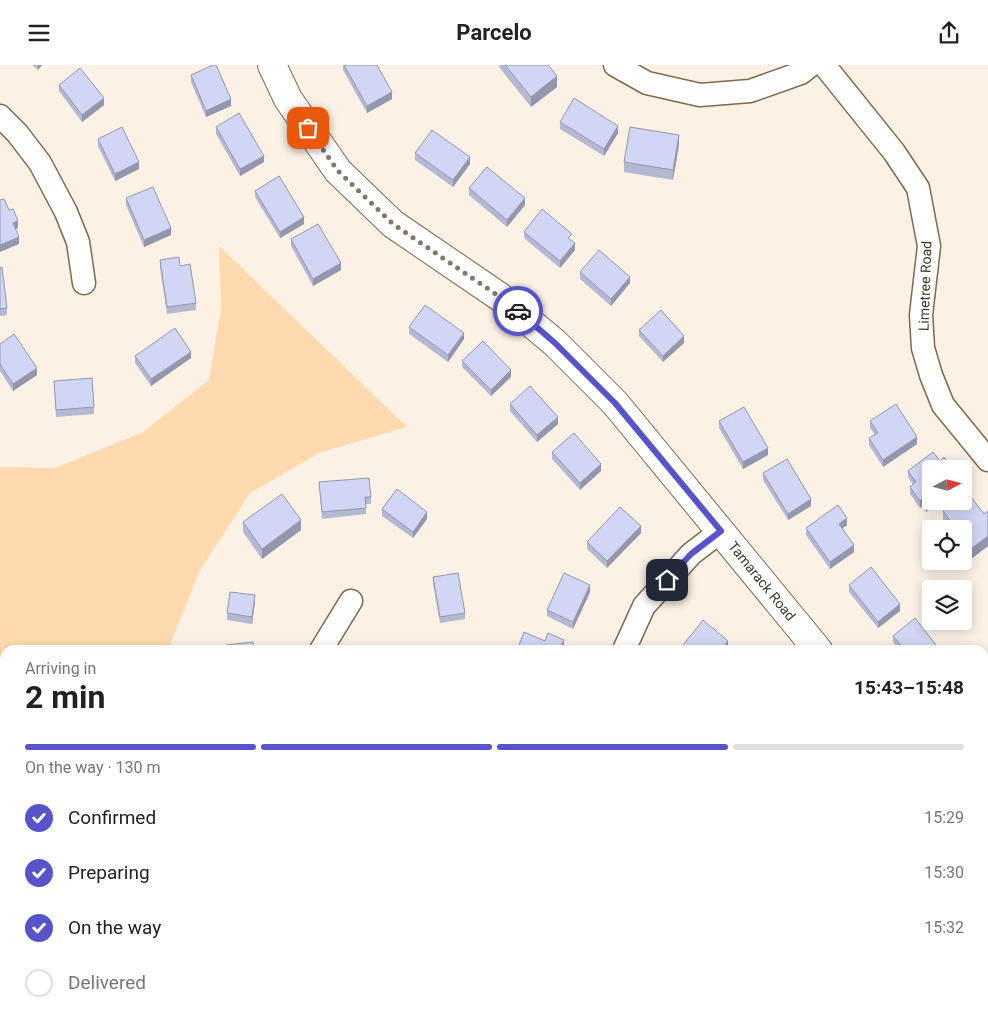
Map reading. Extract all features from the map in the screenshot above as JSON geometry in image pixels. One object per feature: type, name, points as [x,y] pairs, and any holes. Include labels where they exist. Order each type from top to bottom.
[{"type":"street","name":"Tamarack Road","points":[[272,65],[288,99],[338,171],[393,224],[500,297],[555,343],[615,403],[814,645]]},
{"type":"street","points":[[615,65],[647,83],[700,95],[750,91],[801,73],[811,65]]},
{"type":"street","name":"Limetree Road","points":[[824,65],[894,152],[918,188],[929,246],[921,315],[923,348],[931,375],[944,405],[988,460]]},
{"type":"street","points":[[0,116],[17,133],[40,163],[66,212],[78,242],[84,283]]},
{"type":"street","points":[[626,645],[644,606],[691,554],[721,531]]},
{"type":"street","points":[[324,645],[351,601]]},
{"type":"shaded area","points":[[219,246],[407,427],[321,452],[250,493],[200,570],[170,645],[0,645],[0,467],[55,468],[143,432],[209,380],[221,308]]},
{"type":"building","points":[[216,65],[231,99],[206,111],[191,75]]},
{"type":"building","points":[[344,65],[377,65],[392,92],[367,106]]},
{"type":"building","points":[[505,65],[548,65],[557,76],[531,97]]},
{"type":"building","points":[[80,68],[104,98],[82,115],[59,85]]},
{"type":"building","points":[[574,98],[618,126],[604,149],[560,122]]},
{"type":"building","points":[[239,113],[264,156],[240,169],[216,127]]},
{"type":"building","points":[[122,127],[139,162],[115,174],[98,139]]},
{"type":"building","points":[[630,127],[679,135],[673,170],[624,162]]},
{"type":"building","points":[[432,130],[470,157],[453,180],[415,153]]},
{"type":"building","points":[[487,167],[525,198],[507,220],[469,188]]},
{"type":"building","points":[[279,176],[304,217],[280,232],[255,191]]},
{"type":"building","points":[[153,187],[171,228],[144,240],[126,198]]},
{"type":"building","points":[[4,199],[9,210],[13,209],[18,221],[13,223],[19,237],[0,245],[0,200]]},
{"type":"building","points":[[542,209],[572,234],[568,238],[575,243],[560,261],[524,232]]},
{"type":"building","points":[[318,224],[341,263],[313,279],[291,239]]},
{"type":"building","points":[[599,250],[630,277],[611,299],[580,272]]},
{"type":"building","points":[[179,257],[180,266],[190,264],[196,303],[167,307],[160,260]]},
{"type":"building","points":[[2,267],[7,308],[0,309],[0,268]]},
{"type":"building","points":[[425,305],[464,333],[448,355],[409,327]]},
{"type":"building","points":[[661,310],[684,336],[663,356],[639,330]]},
{"type":"building","points":[[175,328],[191,352],[151,379],[135,356]]},
{"type":"building","points":[[14,334],[37,368],[13,384],[0,364],[0,344]]},
{"type":"building","points":[[483,341],[511,370],[491,390],[462,361]]},
{"type":"building","points":[[92,378],[94,407],[56,410],[54,381]]},
{"type":"building","points":[[530,386],[558,417],[537,435],[510,404]]},
{"type":"building","points":[[896,404],[917,437],[883,460],[869,438],[878,433],[870,421]]},
{"type":"building","points":[[744,407],[768,448],[743,462],[719,421]]},
{"type":"building","points":[[574,433],[601,464],[580,483],[552,452]]},
{"type":"building","points":[[933,452],[939,460],[922,460]]},
{"type":"building","points":[[787,459],[811,499],[788,514],[763,473]]},
{"type":"building","points":[[922,460],[922,499],[920,501],[910,487],[916,482],[908,471]]},
{"type":"building","points":[[369,478],[371,497],[365,497],[366,508],[322,512],[319,482]]},
{"type":"building","points":[[397,489],[427,512],[413,532],[382,509]]},
{"type":"building","points":[[282,494],[301,520],[262,549],[243,522]]},
{"type":"building","points":[[972,498],[984,514],[988,511],[988,536],[972,548],[972,520],[950,520],[943,511],[972,510]]},
{"type":"building","points":[[838,505],[847,518],[839,524],[854,545],[830,562],[806,528]]},
{"type":"building","points":[[620,507],[641,526],[607,561],[587,542]]},
{"type":"building","points":[[871,567],[900,604],[878,622],[849,585]]},
{"type":"building","points":[[458,573],[465,613],[440,617],[433,577]]},
{"type":"building","points":[[564,573],[590,585],[573,622],[547,610]]},
{"type":"building","points":[[230,592],[255,595],[252,617],[227,613]]},
{"type":"building","points":[[915,618],[922,627],[922,630],[924,630],[936,645],[901,645],[893,636]]},
{"type":"building","points":[[703,620],[728,641],[725,645],[683,645]]},
{"type":"building","points":[[524,632],[545,641],[548,633],[564,640],[562,645],[519,645]]},
{"type":"building","points":[[253,642],[253,645],[226,645]]},
{"type":"way so far","points":[[308,128],[338,171],[393,224],[518,311]]},
{"type":"route","points":[[518,311],[555,343],[615,403],[721,531],[691,554],[667,580]]}]
